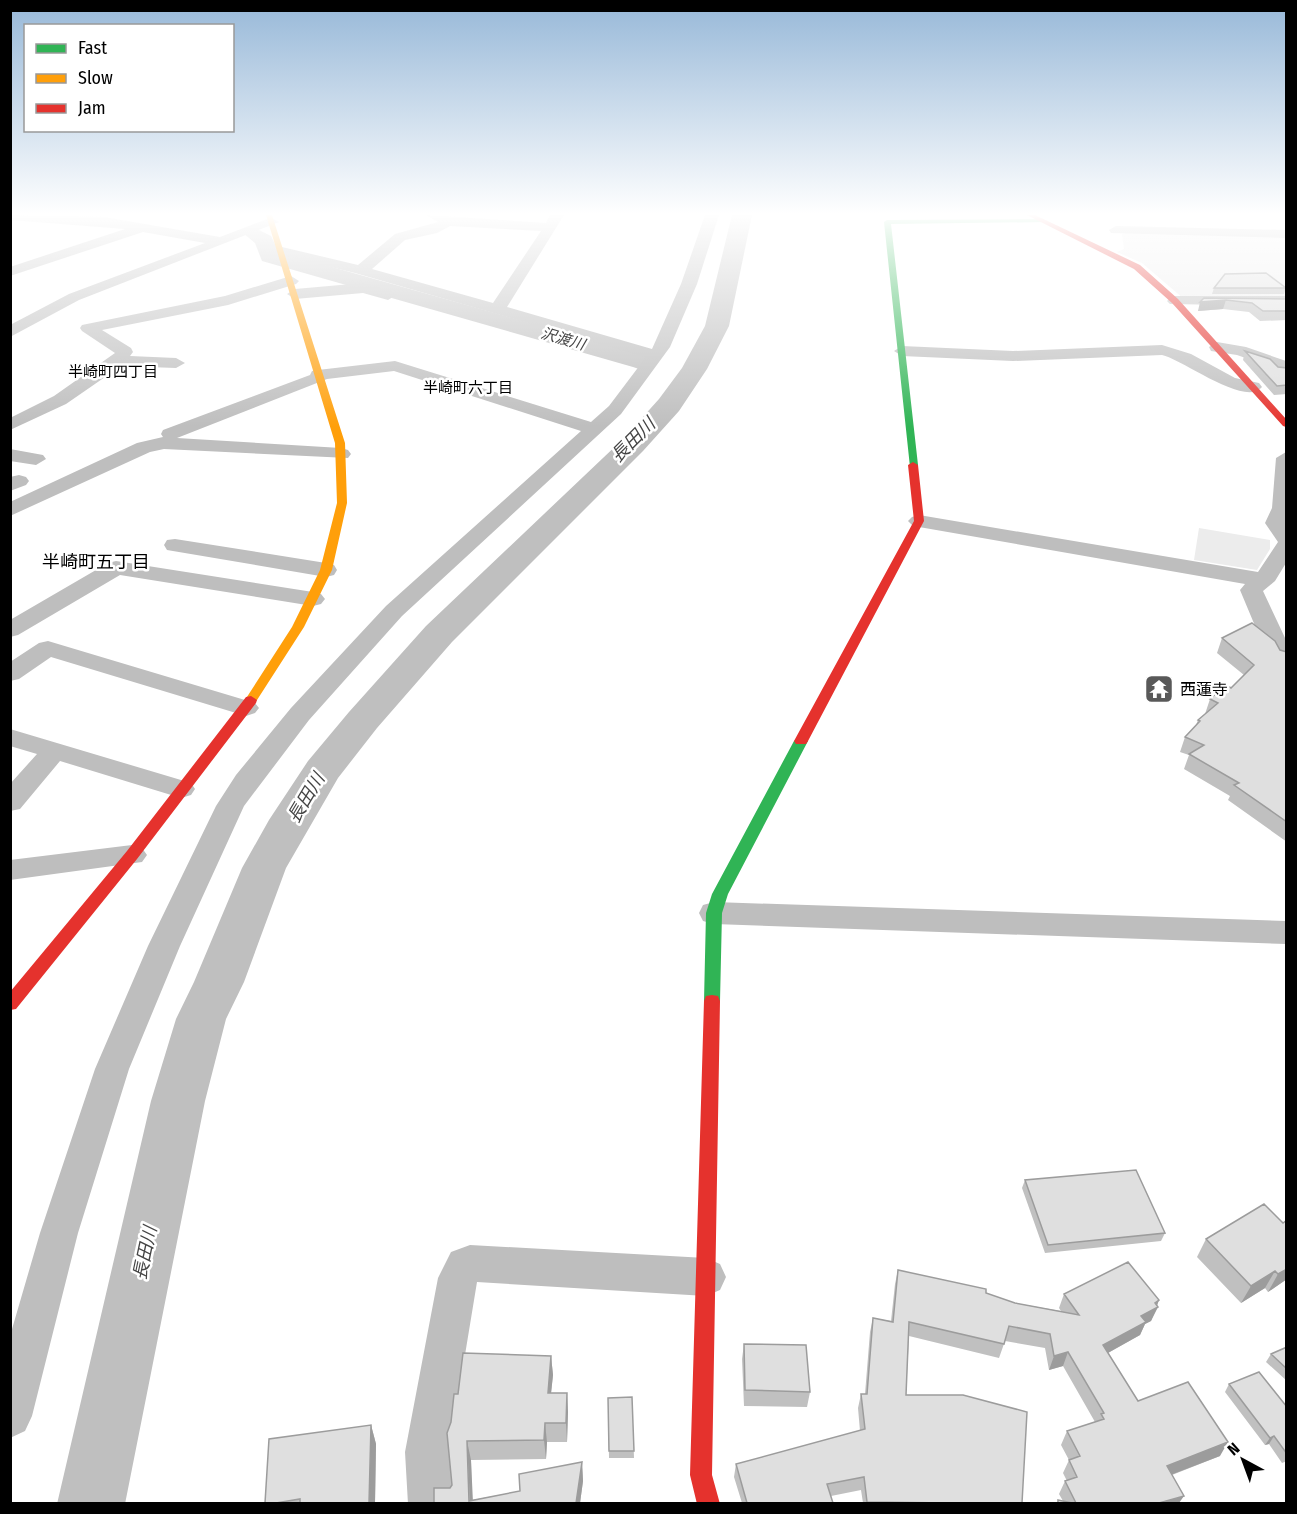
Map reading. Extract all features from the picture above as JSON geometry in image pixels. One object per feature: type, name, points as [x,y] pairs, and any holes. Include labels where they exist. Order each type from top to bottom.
[{"type":"street","points":[[10,332],[57,304],[104,286]]},
{"type":"street","points":[[412,286],[493,310],[643,364]]},
{"type":"street","points":[[493,310],[502,304],[513,286]]},
{"type":"street","points":[[10,1416],[59,1233],[112,1069],[164,946],[230,806],[246,781],[300,714],[394,611],[615,411],[643,364],[671,329],[688,286]]},
{"type":"street","points":[[709,1503],[701,1475],[714,913],[720,894],[919,521],[894,286]]},
{"type":"street","points":[[1158,286],[1175,301],[1287,424]]},
{"type":"street","points":[[10,1004],[132,855],[246,708],[282,654],[313,599],[326,570],[342,503],[340,443],[293,288]]},
{"type":"street","points":[[10,425],[60,400],[117,361],[124,352],[88,328],[293,288],[363,288],[406,301]]},
{"type":"street","points":[[1175,301],[1287,301]]},
{"type":"street","points":[[1217,347],[1247,353],[1287,368]]},
{"type":"street","points":[[902,351],[1013,356],[1177,351],[1230,382],[1253,387]]},
{"type":"street","points":[[117,361],[176,363]]},
{"type":"street","points":[[170,434],[318,376],[395,366],[595,429]]},
{"type":"street","points":[[10,510],[144,447],[164,443],[340,454]]},
{"type":"street","points":[[10,455],[36,459]]},
{"type":"street","points":[[1287,458],[1282,508],[1276,523],[1277,528],[1287,538]]},
{"type":"street","points":[[919,521],[1262,580]]},
{"type":"street","points":[[175,544],[326,570]]},
{"type":"street","points":[[1287,547],[1262,580],[1251,590],[1270,633],[1287,658]]},
{"type":"street","points":[[10,630],[116,568],[313,599]]},
{"type":"street","points":[[10,674],[48,648],[246,708]]},
{"type":"street","points":[[10,737],[53,752],[181,789]]},
{"type":"street","points":[[10,802],[53,752]]},
{"type":"street","points":[[10,870],[132,855]]},
{"type":"street","points":[[714,913],[1287,933]]},
{"type":"street","points":[[431,1503],[427,1452],[458,1278],[465,1265],[470,1263],[706,1277]]},
{"type":"shaded area","points":[[1168,286],[1286,286],[1286,299],[1184,299]]},
{"type":"shaded area","points":[[1199,528],[1270,540],[1270,549],[1257,570],[1194,560]]},
{"type":"building","points":[[1216,286],[1283,286],[1286,288],[1214,288]]},
{"type":"building","points":[[1204,298],[1287,299],[1287,311],[1263,311],[1252,303],[1226,300],[1200,302]]},
{"type":"building","points":[[1245,351],[1270,359],[1278,367],[1287,368],[1287,385],[1277,386]]},
{"type":"building","points":[[1252,623],[1275,641],[1280,650],[1287,652],[1287,822],[1234,785],[1239,783],[1189,754],[1204,745],[1185,737],[1200,721],[1198,720],[1218,703],[1210,699],[1226,685],[1231,688],[1254,665],[1222,638]]},
{"type":"building","points":[[1136,1170],[1165,1233],[1048,1245],[1025,1180]]},
{"type":"building","points":[[1264,1204],[1283,1223],[1287,1220],[1287,1269],[1278,1274],[1275,1271],[1251,1286],[1206,1239]]},
{"type":"building","points":[[1128,1262],[1159,1300],[1155,1303],[1158,1307],[1141,1316],[1146,1322],[1103,1345],[1138,1401],[1188,1382],[1228,1442],[1167,1466],[1184,1496],[1159,1503],[1076,1503],[1065,1481],[1077,1477],[1069,1460],[1080,1456],[1067,1431],[1104,1419],[1101,1414],[1104,1413],[1068,1352],[1054,1356],[1050,1334],[1009,1326],[1004,1344],[909,1322],[906,1395],[963,1395],[1027,1412],[1022,1503],[867,1502],[864,1477],[827,1484],[833,1503],[747,1503],[736,1464],[865,1429],[861,1394],[867,1394],[873,1318],[893,1322],[898,1270],[986,1289],[986,1293],[1015,1303],[1079,1315],[1064,1294]]},
{"type":"building","points":[[744,1344],[806,1345],[810,1392],[745,1390]]},
{"type":"building","points":[[1287,1347],[1287,1369],[1271,1354]]},
{"type":"building","points":[[463,1353],[551,1356],[548,1393],[567,1393],[566,1423],[545,1423],[544,1440],[467,1441],[469,1501],[520,1491],[519,1474],[582,1462],[576,1503],[434,1503],[434,1488],[450,1488],[452,1485],[447,1433],[451,1422],[454,1394],[458,1394]]},
{"type":"building","points":[[1259,1372],[1287,1407],[1287,1454],[1274,1436],[1270,1438],[1229,1384]]},
{"type":"building","points":[[632,1397],[634,1451],[609,1451],[608,1398]]},
{"type":"building","points":[[371,1425],[369,1503],[300,1503],[300,1499],[265,1503],[269,1439]]},
{"type":"waterway","name":"沢渡川","points":[[374,286],[642,362]]},
{"type":"waterway","name":"長田川","points":[[91,1504],[178,1101],[201,1019],[219,982],[264,868],[290,820],[322,770],[363,720],[439,634],[633,445],[669,405],[694,369],[717,326],[726,286]]},
{"type":"traffic: fast","points":[[894,286],[913,465]]},
{"type":"traffic: fast","points":[[712,1001],[714,913],[720,894],[801,741]]},
{"type":"traffic: slow","points":[[251,700],[298,627],[326,570],[342,503],[340,443],[291,286]]},
{"type":"traffic: jam","points":[[1158,286],[1175,301],[1286,424]]},
{"type":"traffic: jam","points":[[801,741],[919,521],[913,465]]},
{"type":"traffic: jam","points":[[10,1004],[132,855],[251,700]]},
{"type":"traffic: jam","points":[[709,1504],[701,1475],[712,1001]]},
{"type":"place","name":"西蓮寺","points":[[1159,689]]},
{"type":"district","name":"半崎町四丁目","points":[[113,372]]},
{"type":"district","name":"半崎町六丁目","points":[[468,388]]},
{"type":"district","name":"半崎町五丁目","points":[[96,562]]}]
